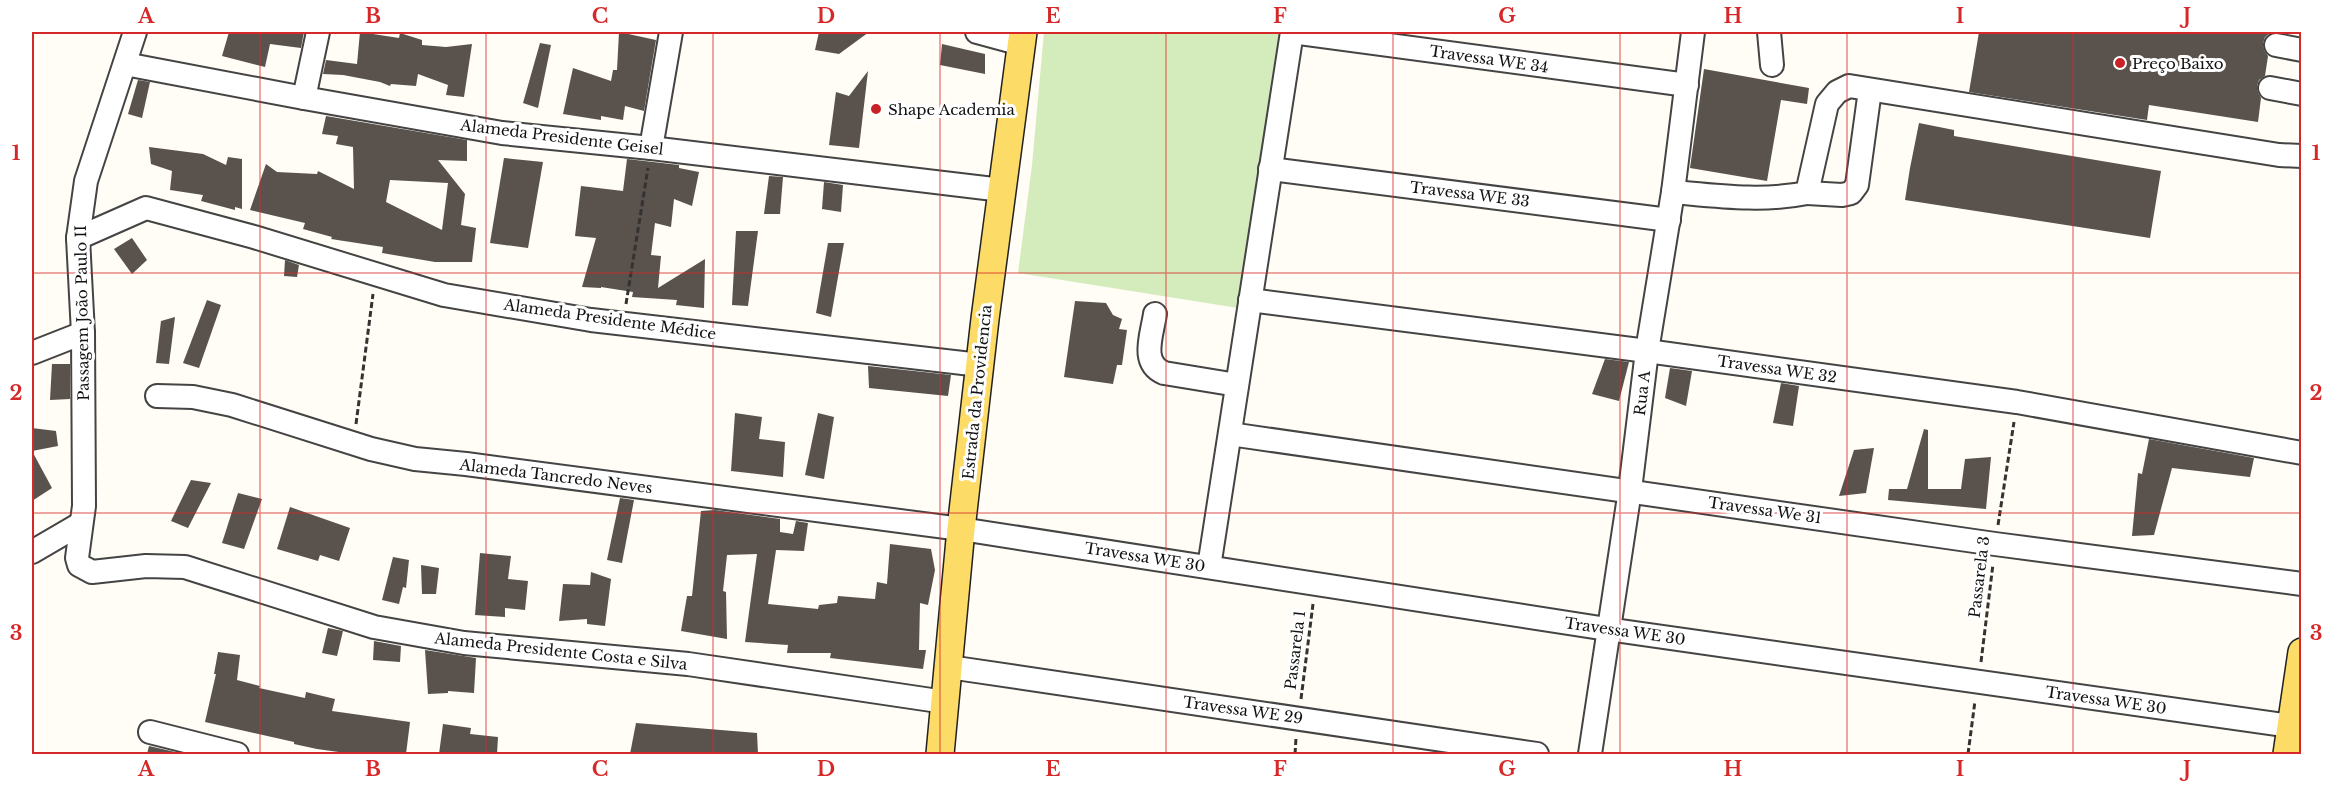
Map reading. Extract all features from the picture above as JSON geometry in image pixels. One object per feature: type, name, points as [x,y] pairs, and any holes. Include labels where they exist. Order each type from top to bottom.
[{"type":"main road","name":"Estrada da Providencia","points":[[940,754],[961,529],[1022,38]]},
{"type":"main road","points":[[2287,754],[2301,656]]},
{"type":"street","name":"Passagem João Paulo II","points":[[79,565],[77,558],[84,506],[83,333],[78,238],[86,181],[135,32]]},
{"type":"street","points":[[304,98],[318,32]]},
{"type":"street","points":[[651,148],[671,32]]},
{"type":"street","points":[[978,32],[1022,38]]},
{"type":"street","points":[[1209,567],[1292,32]]},
{"type":"street","name":"Travessa WE 34","points":[[1292,32],[1687,85]]},
{"type":"street","name":"Rua A","points":[[1590,754],[1607,628],[1630,490],[1647,351],[1669,220],[1694,32]]},
{"type":"street","points":[[1769,32],[1772,65]]},
{"type":"street","points":[[2276,45],[2301,50]]},
{"type":"street","name":"Alameda Presidente Geisel","points":[[125,64],[502,133],[651,148],[1002,190]]},
{"type":"street","points":[[1807,194],[1827,104],[1837,92],[1849,86],[2301,157]]},
{"type":"street","points":[[2270,88],[2301,94]]},
{"type":"street","points":[[1673,192],[1737,198],[1851,194],[1857,185],[1870,90]]},
{"type":"street","name":"Travessa WE 33","points":[[1270,169],[1669,220]]},
{"type":"street","name":"Alameda Presidente Médice","points":[[78,238],[146,208],[254,237],[444,295],[591,320],[980,366]]},
{"type":"street","name":"Travessa WE 32","points":[[1250,300],[2018,402],[2301,453]]},
{"type":"street","points":[[1155,314],[1149,354],[1155,369],[1164,373],[1237,385]]},
{"type":"street","points":[[32,353],[83,333]]},
{"type":"street","name":"Alameda Tancredo Neves","points":[[157,396],[193,397],[232,405],[353,443],[415,459],[961,529]]},
{"type":"street","name":"Travessa We 31","points":[[1230,434],[1995,544],[2301,584]]},
{"type":"street","points":[[32,552],[80,524]]},
{"type":"street","name":"Travessa WE 30","points":[[961,529],[1316,585],[2290,726]]},
{"type":"street","name":"Alameda Presidente Costa e Silva","points":[[79,565],[92,572],[110,572],[146,566],[184,567],[374,627],[464,643],[688,664],[945,702]]},
{"type":"street","name":"Travessa WE 29","points":[[949,667],[1537,754]]},
{"type":"street","points":[[150,732],[237,754]]},
{"type":"path","points":[[623,323],[651,148]]},
{"type":"path","points":[[353,443],[376,275]]},
{"type":"path","name":"Passarela 3","points":[[1968,754],[1995,544],[2018,402]]},
{"type":"path","name":"Passarela 1","points":[[1294,754],[1316,585]]},
{"type":"green space","points":[[1044,32],[1281,32],[1238,308],[1018,273],[1032,165]]},
{"type":"building","points":[[229,32],[304,32],[301,48],[270,44],[265,67],[222,56]]},
{"type":"building","points":[[360,32],[399,38],[400,33],[422,40],[422,45],[446,47],[472,44],[464,97],[446,95],[448,85],[418,74],[416,86],[391,84],[390,86],[343,75],[323,74],[326,60],[357,64]]},
{"type":"building","points":[[619,32],[656,40],[644,111],[625,106],[623,120],[601,116],[601,120],[563,114],[573,68],[611,81],[613,70],[617,70]]},
{"type":"building","points":[[819,32],[869,32],[839,54],[815,50]]},
{"type":"building","name":"Preço Baixo","points":[[1979,32],[2271,32],[2265,37],[2263,43],[2268,56],[2265,76],[2259,80],[2257,86],[2261,98],[2258,122],[2149,105],[2147,120],[1969,92]]},
{"type":"building","points":[[540,43],[551,45],[538,108],[523,103]]},
{"type":"building","points":[[942,44],[985,54],[985,74],[940,65]]},
{"type":"building","points":[[1704,69],[1809,88],[1807,104],[1781,100],[1767,181],[1690,168]]},
{"type":"building","points":[[868,71],[859,148],[829,145],[836,92],[849,96]]},
{"type":"building","points":[[138,80],[150,82],[142,118],[128,114]]},
{"type":"building","points":[[326,116],[467,140],[467,161],[438,160],[465,194],[461,225],[476,228],[472,262],[435,262],[382,253],[383,247],[331,239],[332,237],[303,229],[305,223],[250,210],[266,164],[277,172],[317,174],[318,171],[354,189],[353,147],[336,144],[338,136],[322,134]],"holes":[[[390,180],[448,183],[442,230],[386,202]]]},
{"type":"building","points":[[1919,123],[1954,130],[1954,136],[2161,171],[2150,238],[1905,200]]},
{"type":"building","points":[[149,147],[203,154],[226,165],[228,157],[242,159],[242,209],[235,207],[235,210],[201,201],[203,195],[170,190],[172,171],[151,164]]},
{"type":"building","points":[[504,158],[543,162],[528,248],[490,243]]},
{"type":"building","points":[[627,159],[679,165],[679,168],[699,172],[692,206],[674,199],[671,227],[655,223],[651,255],[661,256],[658,288],[705,259],[704,308],[676,305],[677,300],[632,297],[633,292],[601,287],[582,287],[596,238],[575,236],[581,186],[623,191]]},
{"type":"building","points":[[769,176],[783,177],[780,214],[764,214]]},
{"type":"building","points":[[824,182],[843,185],[841,212],[822,209]]},
{"type":"building","points":[[736,231],[758,231],[748,306],[732,305]]},
{"type":"building","points":[[132,238],[147,260],[132,274],[114,249]]},
{"type":"building","points":[[828,243],[844,243],[831,317],[816,313]]},
{"type":"building","points":[[285,260],[299,265],[297,277],[284,276]]},
{"type":"building","points":[[207,300],[221,305],[199,368],[183,363]]},
{"type":"building","points":[[1075,301],[1106,303],[1113,315],[1122,319],[1119,329],[1127,330],[1122,365],[1117,365],[1113,384],[1064,377]]},
{"type":"building","points":[[175,317],[169,364],[156,363],[161,321]]},
{"type":"building","points":[[1605,359],[1629,362],[1619,401],[1592,394]]},
{"type":"building","points":[[52,364],[70,364],[70,399],[50,400]]},
{"type":"building","points":[[868,366],[951,375],[948,396],[869,388]]},
{"type":"building","points":[[1670,368],[1692,371],[1686,406],[1665,398]]},
{"type":"building","points":[[1781,383],[1799,386],[1793,426],[1773,423]]},
{"type":"building","points":[[735,413],[762,417],[759,439],[785,442],[783,477],[731,471]]},
{"type":"building","points":[[818,413],[834,417],[824,479],[805,475]]},
{"type":"building","points":[[32,428],[56,431],[58,446],[32,451]]},
{"type":"building","points":[[1924,429],[1928,430],[1928,489],[1961,489],[1965,459],[1991,457],[1986,509],[1888,500],[1889,489],[1907,489]]},
{"type":"building","points":[[2149,439],[2254,458],[2250,477],[2172,468],[2154,535],[2132,536],[2138,473],[2142,474]]},
{"type":"building","points":[[1874,448],[1866,493],[1839,496],[1854,450]]},
{"type":"building","points":[[32,451],[52,488],[32,501]]},
{"type":"building","points":[[191,480],[211,483],[188,528],[171,521]]},
{"type":"building","points":[[238,493],[262,499],[244,549],[222,543]]},
{"type":"building","points":[[620,498],[634,500],[622,563],[607,560]]},
{"type":"building","points":[[290,507],[350,528],[339,561],[320,555],[318,561],[277,549]]},
{"type":"building","points":[[715,510],[780,519],[780,532],[793,534],[796,521],[808,523],[804,551],[776,550],[768,604],[818,609],[819,605],[837,603],[838,596],[875,599],[877,582],[887,584],[890,544],[931,549],[935,570],[928,605],[920,603],[919,650],[926,650],[923,669],[830,658],[831,653],[787,653],[788,645],[745,642],[757,554],[727,555],[723,591],[726,592],[727,639],[681,631],[687,596],[692,596],[701,511]]},
{"type":"building","points":[[480,553],[511,556],[508,579],[528,581],[525,610],[505,608],[505,617],[475,615]]},
{"type":"building","points":[[393,557],[409,560],[406,588],[403,587],[399,604],[382,600]]},
{"type":"building","points":[[421,565],[439,568],[436,594],[422,594]]},
{"type":"building","points":[[591,572],[611,579],[605,626],[587,624],[587,619],[559,621],[563,584],[590,585]]},
{"type":"building","points":[[328,628],[343,631],[337,656],[322,653]]},
{"type":"building","points":[[374,641],[401,646],[400,662],[373,660]]},
{"type":"building","points":[[425,650],[476,658],[474,693],[448,691],[448,693],[428,694]]},
{"type":"building","points":[[218,652],[240,655],[237,680],[260,686],[259,688],[305,698],[306,692],[335,699],[332,711],[410,722],[406,754],[353,754],[317,749],[205,722],[216,674],[214,674]]},
{"type":"building","points":[[636,723],[757,733],[758,754],[630,754]]},
{"type":"building","points":[[443,724],[471,728],[470,734],[498,737],[497,754],[439,754]]},
{"type":"building","points":[[149,746],[184,754],[147,754]]},
{"type":"place","name":"Preço Baixo","points":[[2120,63]]},
{"type":"place","name":"Shape Academia","points":[[876,109]]}]
